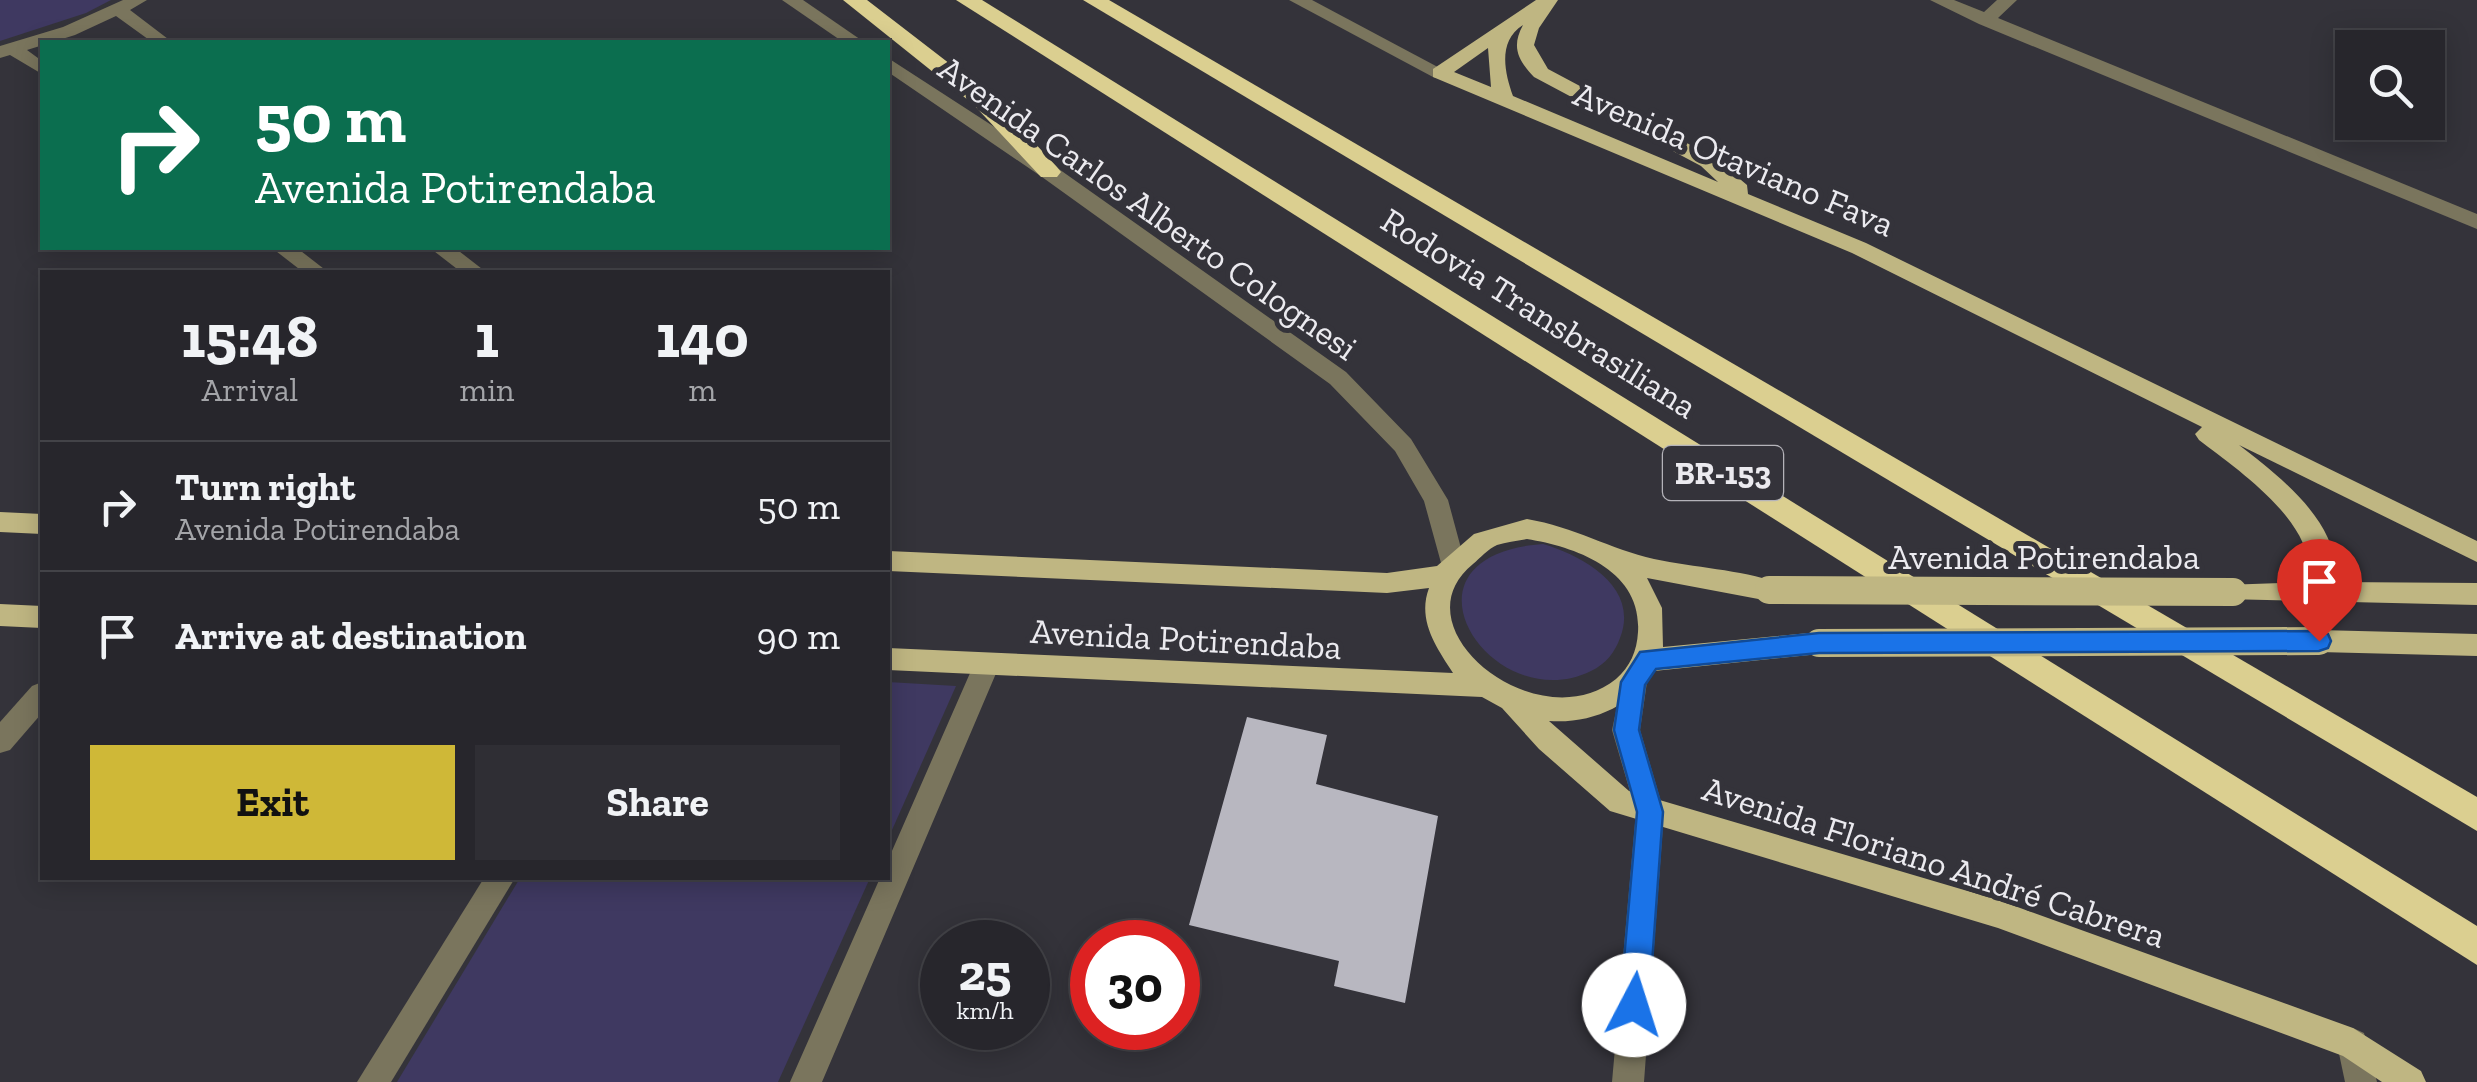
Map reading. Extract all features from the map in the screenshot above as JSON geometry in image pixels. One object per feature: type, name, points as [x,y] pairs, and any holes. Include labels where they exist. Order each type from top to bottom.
[{"type":"highway","points":[[854,0],[982,99],[1050,172]]},
{"type":"highway","name":"Rodovia Transbrasiliana","points":[[967,0],[2477,947]]},
{"type":"highway","name":"Rodovia Transbrasiliana","points":[[1094,0],[2477,816]]},
{"type":"main road","points":[[1440,73],[1506,25],[1549,0]]},
{"type":"main road","points":[[1549,0],[1522,45],[1527,60],[1541,73],[1708,162],[1759,206]]},
{"type":"main road","points":[[1504,100],[1494,47],[1506,25]]},
{"type":"main road","name":"Avenida Otaviano Fava","points":[[1440,73],[1759,206],[1966,298],[2140,389],[2477,552]]},
{"type":"main road","name":"Avenida Otaviano Fava","points":[[2140,389],[2209,436],[2280,494],[2315,544],[2323,569],[2318,592]]},
{"type":"main road","points":[[0,522],[40,524]]},
{"type":"main road","points":[[1641,671],[1653,624],[1642,589],[1614,558],[1573,537],[1527,530],[1484,540],[1448,570],[1436,614],[1449,652],[1480,686],[1513,702],[1546,710],[1580,709],[1610,699],[1641,671],[1819,643],[2319,641],[2477,645]]},
{"type":"main road","name":"Avenida Potirendaba","points":[[1614,558],[1656,570],[1769,590],[2477,594]]},
{"type":"main road","name":"Avenida Potirendaba","points":[[890,561],[1387,583],[1448,570]]},
{"type":"main road","points":[[0,615],[40,617]]},
{"type":"main road","name":"Avenida Potirendaba","points":[[890,660],[1480,686]]},
{"type":"main road","name":"Avenida Floriano André Cabrera","points":[[1513,702],[1548,740],[1620,802],[1998,914],[2353,1044],[2410,1082]]},
{"type":"street","points":[[7,50],[138,0]]},
{"type":"street","points":[[791,0],[852,40]]},
{"type":"street","name":"Avenida Otaviano Fava","points":[[1298,0],[1440,73]]},
{"type":"street","points":[[1938,0],[2477,222]]},
{"type":"street","points":[[1985,20],[2008,0]]},
{"type":"street","points":[[119,10],[160,40]]},
{"type":"street","points":[[7,50],[40,69]]},
{"type":"street","name":"Avenida Carlos Alberto Colognesi","points":[[890,65],[1050,172],[1338,378],[1403,444],[1436,500],[1448,570]]},
{"type":"street","points":[[286,250],[314,270]]},
{"type":"street","points":[[444,250],[471,270]]},
{"type":"street","points":[[806,1082],[987,664]]},
{"type":"street","points":[[1628,1082],[1650,812],[1626,730],[1641,671]]},
{"type":"street","points":[[0,741],[40,696]]},
{"type":"street","points":[[373,1082],[499,880]]},
{"type":"street","points":[[2353,1044],[2361,1082]]},
{"type":"shaded area","points":[[0,0],[111,0],[86,13],[0,41]]},
{"type":"shaded area","points":[[1543,544],[1575,557],[1604,576],[1622,603],[1624,620],[1618,643],[1605,661],[1591,671],[1554,680],[1519,674],[1490,656],[1470,630],[1462,602],[1469,576],[1495,555]]},
{"type":"shaded area","points":[[890,682],[956,686],[890,834]]},
{"type":"shaded area","points":[[519,880],[869,880],[778,1082],[397,1082]]},
{"type":"building","points":[[1247,717],[1327,735],[1316,784],[1438,816],[1405,1003],[1334,986],[1339,961],[1200,928],[1200,920],[1190,920]]},
{"type":"route","points":[[1634,1005],[1650,812],[1626,730],[1634,682],[1649,660],[1819,643],[2319,641]]}]
